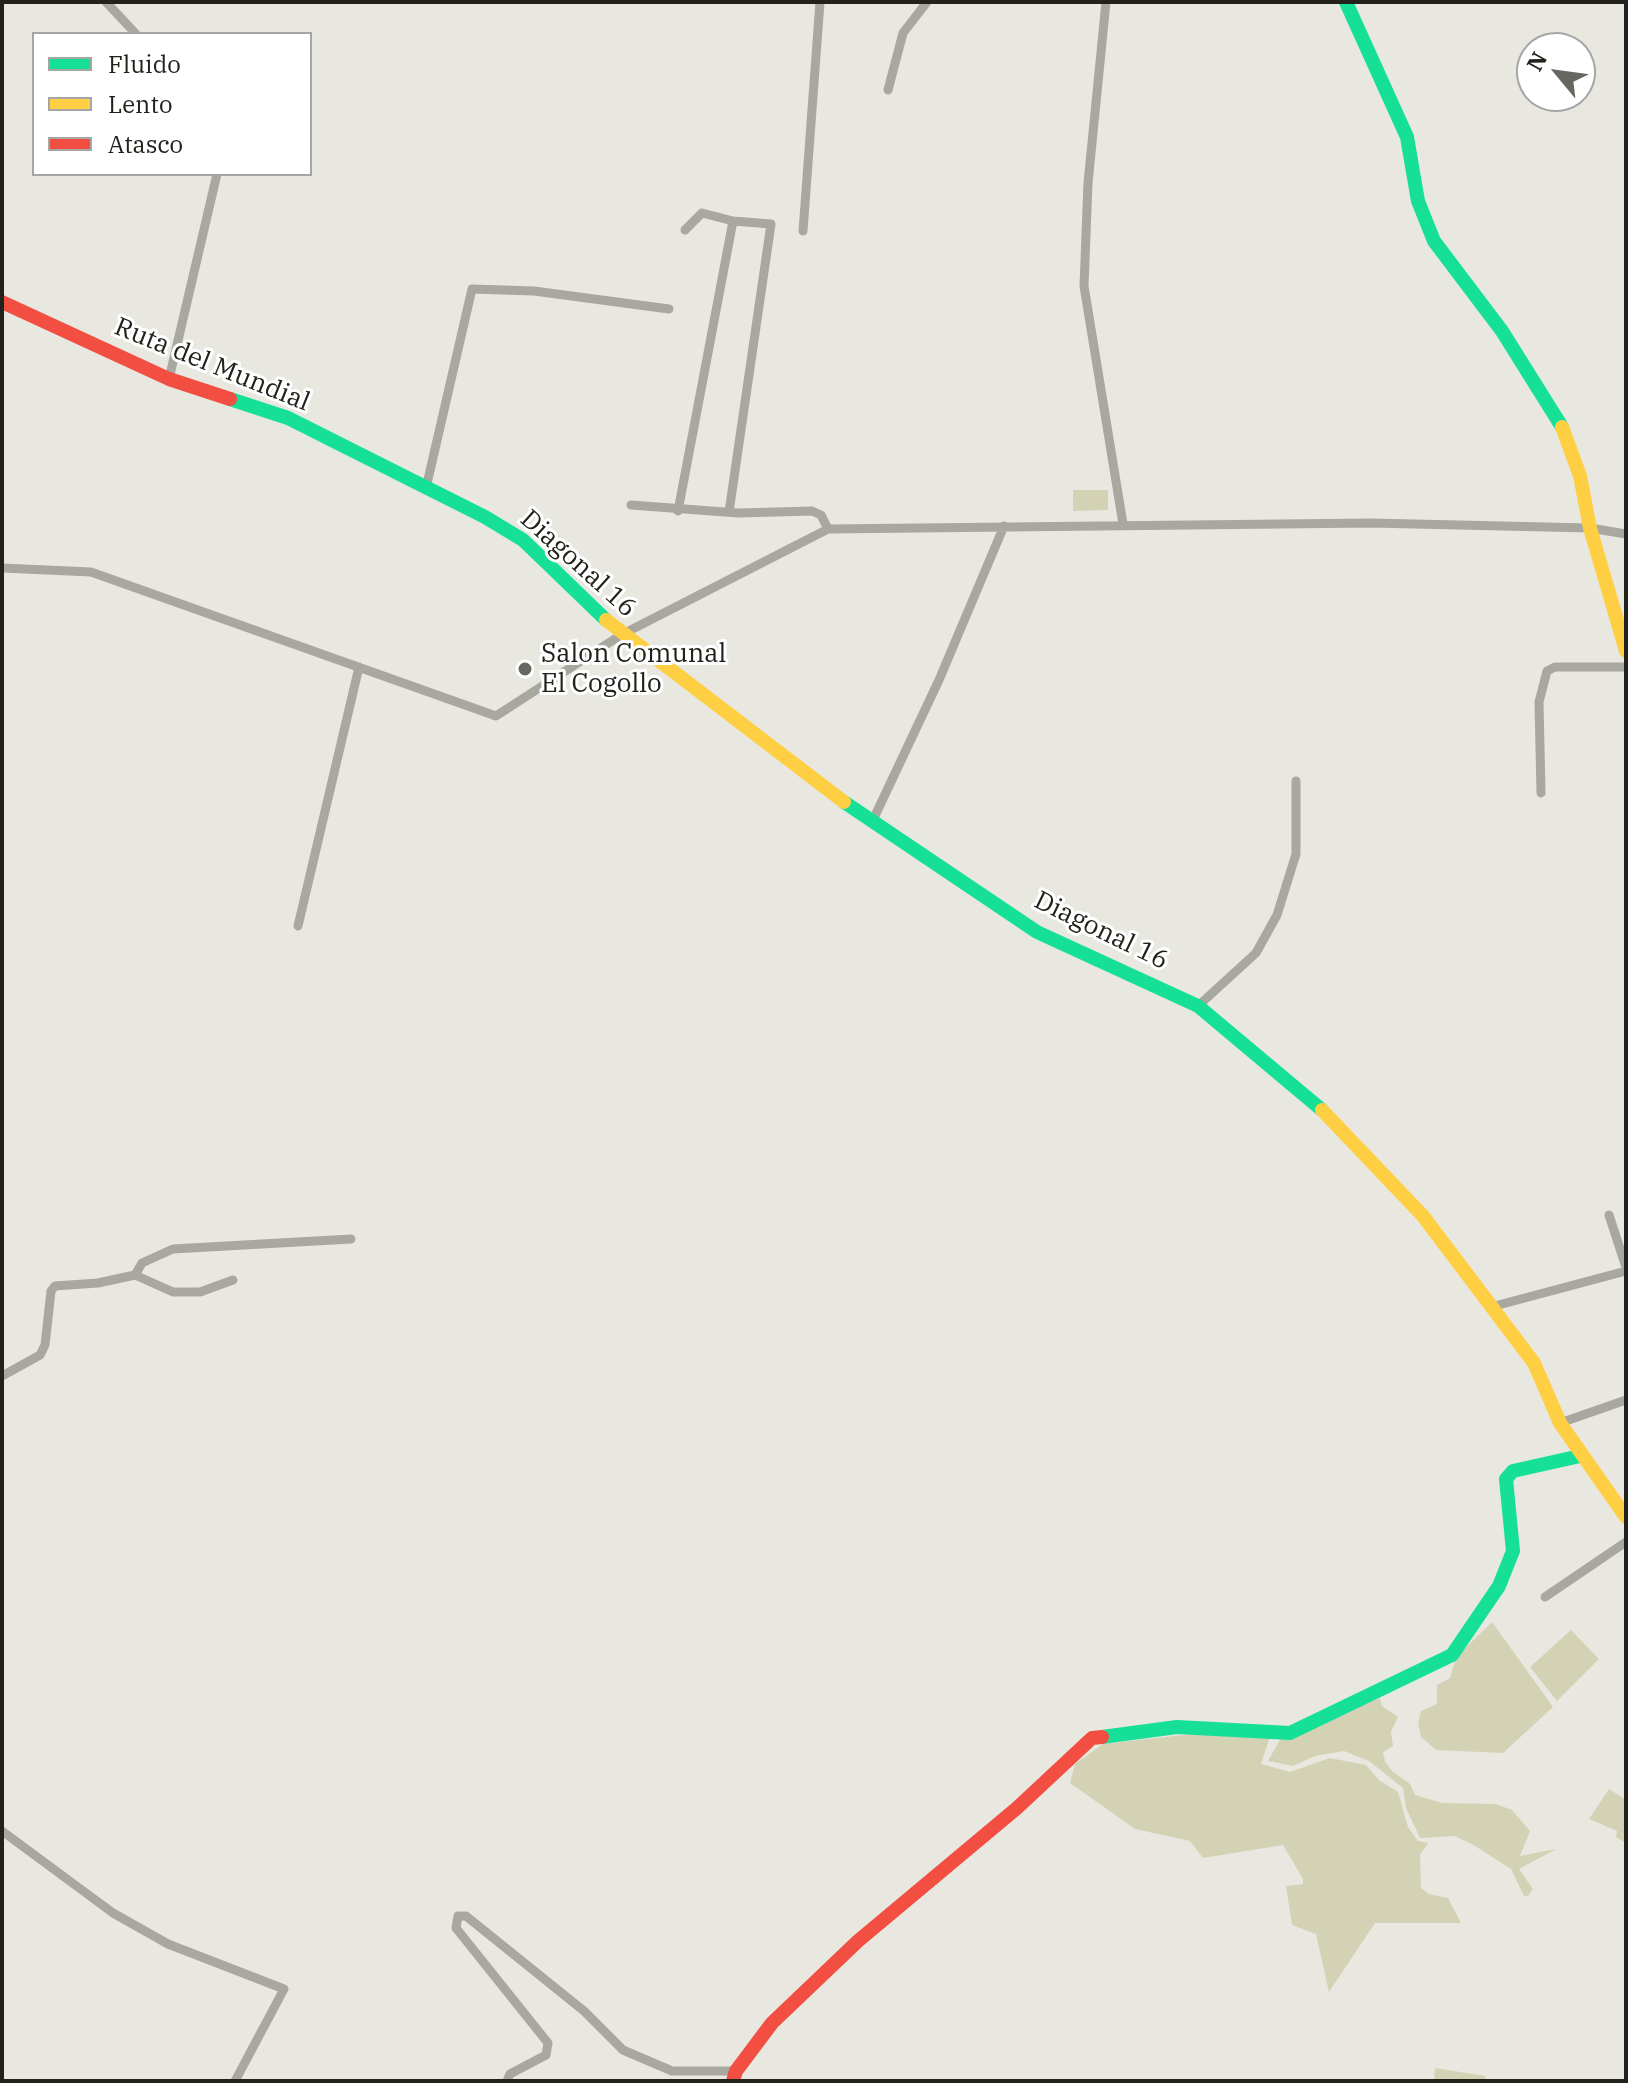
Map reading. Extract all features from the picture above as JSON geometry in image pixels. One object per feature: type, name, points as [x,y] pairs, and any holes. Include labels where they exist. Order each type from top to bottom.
[{"type":"street","points":[[106,2],[134,32]]},
{"type":"street","points":[[803,231],[820,2]]},
{"type":"street","points":[[888,90],[903,33],[927,2]]},
{"type":"street","points":[[1106,2],[1088,183],[1084,286],[1123,524]]},
{"type":"street","points":[[1346,2],[1407,137],[1418,201],[1434,241],[1502,331],[1559,420],[1580,476],[1590,528],[1626,651]]},
{"type":"street","points":[[169,379],[217,176]]},
{"type":"street","points":[[685,230],[702,213],[733,221],[771,224],[729,512]]},
{"type":"street","points":[[678,511],[733,221]]},
{"type":"street","points":[[426,488],[472,289],[534,291],[669,309]]},
{"type":"street","name":"Ruta del Mundial","points":[[2,302],[169,379],[288,418],[403,476]]},
{"type":"street","name":"Diagonal 16","points":[[403,476],[523,540],[621,635],[831,793],[1037,932],[1198,1006],[1324,1111],[1423,1216],[1534,1363],[1560,1423],[1580,1456],[1626,1517]]},
{"type":"street","points":[[631,505],[678,511],[812,511],[821,515],[828,529]]},
{"type":"street","points":[[2,568],[91,572],[496,716],[621,635],[828,529],[1371,523],[1590,528],[1626,534]]},
{"type":"street","points":[[873,820],[939,680],[1004,526]]},
{"type":"street","points":[[298,926],[359,667]]},
{"type":"street","points":[[1541,793],[1539,702],[1547,671],[1555,667],[1626,667]]},
{"type":"street","points":[[1198,1006],[1256,953],[1277,915],[1296,854],[1296,781]]},
{"type":"street","points":[[1491,1307],[1626,1269],[1609,1215]]},
{"type":"street","points":[[135,1275],[142,1263],[173,1249],[351,1239]]},
{"type":"street","points":[[2,1376],[40,1355],[45,1345],[51,1291],[55,1286],[98,1283],[135,1275],[173,1292],[200,1292],[233,1280]]},
{"type":"street","points":[[1560,1423],[1626,1400]]},
{"type":"street","points":[[507,2081],[510,2074],[546,2055],[548,2043],[456,1928],[458,1916],[466,1916],[584,2011],[623,2050],[672,2071],[735,2076],[772,2023],[858,1941],[1017,1808],[1092,1738],[1177,1727],[1290,1733],[1452,1655],[1499,1586],[1513,1551],[1506,1479],[1513,1471],[1580,1456]]},
{"type":"street","points":[[1545,1597],[1626,1542]]},
{"type":"street","points":[[2,1831],[127,1921],[168,1944],[284,1989],[235,2081]]},
{"type":"green space","points":[[1073,490],[1108,490],[1108,510],[1073,511]]},
{"type":"green space","points":[[1492,1622],[1553,1707],[1503,1753],[1436,1750],[1421,1737],[1418,1723],[1421,1711],[1437,1704],[1437,1685],[1450,1678],[1456,1657]]},
{"type":"green space","points":[[1571,1630],[1599,1659],[1557,1701],[1530,1667]]},
{"type":"green space","points":[[1380,1698],[1382,1706],[1398,1717],[1391,1732],[1393,1746],[1383,1752],[1385,1761],[1392,1771],[1410,1784],[1415,1795],[1442,1803],[1496,1804],[1512,1810],[1530,1831],[1520,1856],[1556,1849],[1519,1869],[1533,1889],[1528,1896],[1524,1896],[1511,1869],[1472,1844],[1454,1836],[1420,1838],[1406,1808],[1403,1788],[1369,1761],[1344,1751],[1315,1756],[1293,1766],[1268,1761],[1281,1738]]},
{"type":"green space","points":[[1201,1733],[1270,1737],[1261,1764],[1290,1772],[1330,1758],[1366,1765],[1379,1780],[1398,1792],[1408,1827],[1418,1841],[1428,1843],[1420,1855],[1421,1888],[1429,1894],[1448,1898],[1461,1923],[1375,1923],[1329,1992],[1316,1934],[1292,1925],[1286,1886],[1303,1884],[1303,1879],[1283,1845],[1203,1858],[1190,1841],[1135,1829],[1070,1783],[1075,1764],[1103,1744]]},
{"type":"green space","points":[[1609,1789],[1626,1800],[1626,1843],[1616,1837],[1617,1831],[1589,1819]]},
{"type":"green space","points":[[1435,2068],[1485,2076],[1485,2081],[1434,2081]]},
{"type":"traffic: fast","points":[[1346,2],[1407,137],[1418,201],[1434,241],[1502,331],[1562,427]]},
{"type":"traffic: fast","points":[[230,399],[288,418],[485,517],[523,540],[606,620]]},
{"type":"traffic: fast","points":[[844,802],[1037,932],[1198,1006],[1322,1110]]},
{"type":"traffic: fast","points":[[1102,1737],[1177,1727],[1290,1733],[1452,1655],[1499,1586],[1513,1551],[1506,1479],[1513,1471],[1580,1456]]},
{"type":"traffic: slow","points":[[1562,427],[1580,476],[1590,528],[1626,651]]},
{"type":"traffic: slow","points":[[606,620],[844,802]]},
{"type":"traffic: slow","points":[[1322,1110],[1423,1216],[1534,1363],[1560,1423],[1626,1517]]},
{"type":"traffic: jam","points":[[2,302],[169,379],[230,399]]},
{"type":"traffic: jam","points":[[733,2081],[736,2071],[772,2023],[858,1941],[1017,1808],[1092,1738],[1102,1737]]},
{"type":"place","name":"Salon Comunal El Cogollo","points":[[525,669]]}]
